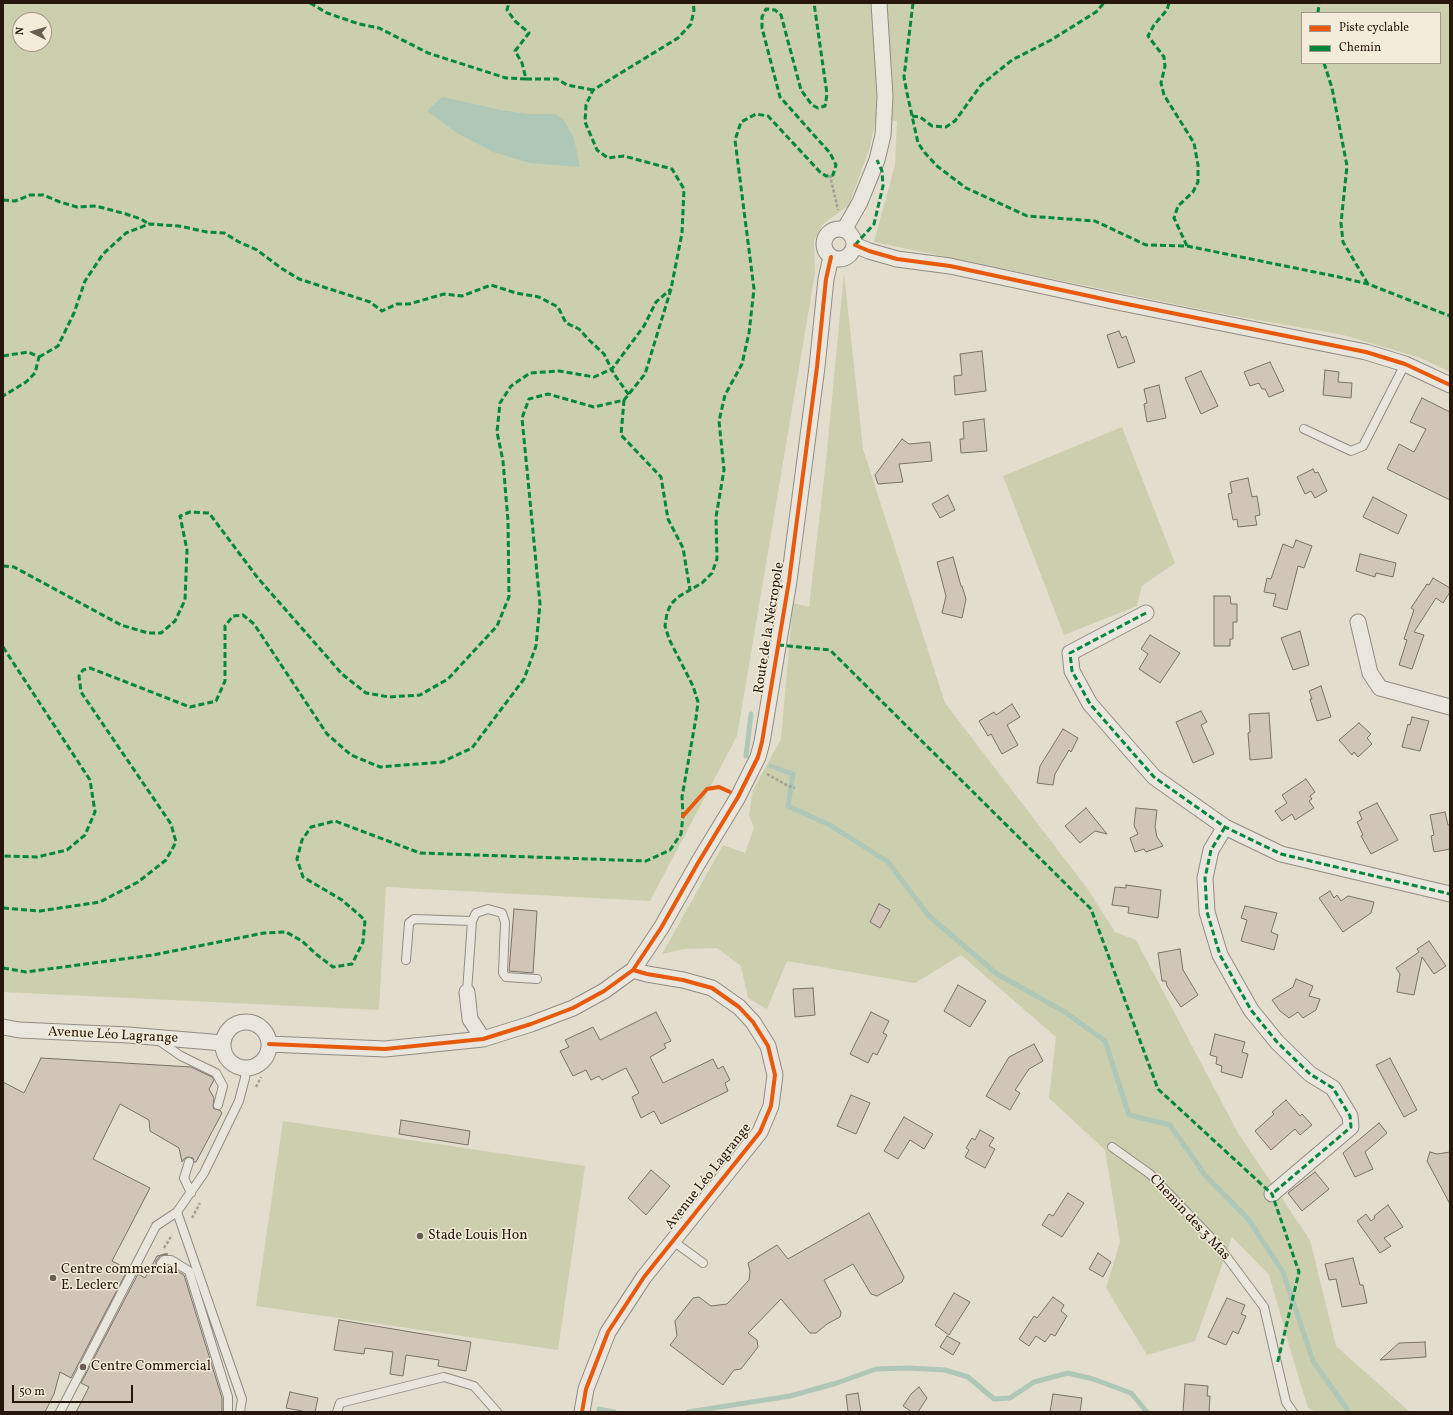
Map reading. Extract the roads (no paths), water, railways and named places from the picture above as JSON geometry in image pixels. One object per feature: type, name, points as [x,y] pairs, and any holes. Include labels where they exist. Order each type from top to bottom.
[{"type":"street","points":[[846,226],[852,236],[854,245],[850,255],[841,259],[831,257],[825,248],[826,237],[834,230],[846,226],[860,202],[877,160],[883,135],[885,96],[880,3]]},
{"type":"street","points":[[854,245],[897,259],[950,266],[1117,302],[1366,352],[1405,364],[1450,385]]},
{"type":"street","name":"Route de la Nécropole","points":[[633,970],[661,928],[698,863],[738,798],[758,757],[762,742],[790,574],[817,367],[826,279],[831,257]]},
{"type":"street","points":[[1146,613],[1070,653],[1072,671],[1090,704],[1154,777],[1225,827],[1280,854],[1450,894]]},
{"type":"street","points":[[1358,622],[1370,673],[1380,688],[1450,708]]},
{"type":"street","points":[[1225,827],[1211,850],[1205,878],[1207,912],[1220,956],[1251,1010],[1276,1042],[1310,1074],[1333,1088],[1350,1116],[1351,1127],[1272,1194]]},
{"type":"street","points":[[269,1044],[385,1049],[483,1040],[574,1008],[604,991],[633,970]]},
{"type":"street","name":"Avenue Léo Lagrange","points":[[582,1412],[586,1389],[608,1332],[644,1277],[760,1132],[771,1106],[775,1074],[768,1046],[753,1022],[739,1007],[712,988],[684,980],[647,974],[633,970]]},
{"type":"street","points":[[467,992],[470,1019],[483,1040]]},
{"type":"street","points":[[243,1022],[251,1022],[264,1030],[268,1037],[269,1044],[268,1052],[260,1063],[253,1067],[246,1068],[239,1067],[229,1060],[223,1049],[225,1035],[229,1029],[236,1024],[243,1022]]},
{"type":"street","name":"Avenue Léo Lagrange","points":[[3,1027],[18,1030],[154,1037],[223,1043]]},
{"type":"lane","points":[[1304,429],[1351,451],[1363,446],[1405,364]]},
{"type":"lane","points":[[467,992],[472,921],[476,913],[488,909],[502,913],[505,922],[503,972],[506,977],[537,979]]},
{"type":"lane","points":[[406,960],[409,923],[414,919],[472,921]]},
{"type":"lane","points":[[154,1037],[181,1056],[216,1073],[223,1086],[218,1105]]},
{"type":"lane","points":[[60,1412],[156,1226],[177,1212],[204,1173],[239,1101],[246,1078],[246,1068]]},
{"type":"lane","name":"Chemin des 3 Mas","points":[[1112,1147],[1150,1174],[1217,1244],[1264,1307],[1286,1402],[1293,1412]]},
{"type":"lane","points":[[189,1162],[184,1178],[191,1193]]},
{"type":"lane","points":[[177,1212],[242,1399],[240,1412]]},
{"type":"lane","points":[[673,1240],[703,1262]]},
{"type":"lane","points":[[161,1264],[164,1260],[171,1260],[189,1271],[228,1397],[228,1412]]},
{"type":"lane","points":[[337,1412],[340,1403],[444,1376],[474,1386],[497,1412]]},
{"type":"waterway","points":[[746,756],[751,714]]},
{"type":"waterway","points":[[771,766],[793,774],[788,806],[830,825],[888,862],[929,916],[997,974],[1065,1012],[1105,1041],[1129,1115],[1170,1125],[1205,1175],[1249,1220],[1283,1272],[1313,1361],[1349,1412]]},
{"type":"waterway","points":[[688,1412],[790,1396],[837,1383],[876,1369],[909,1368],[945,1370],[968,1377],[994,1399],[1010,1398],[1034,1382],[1068,1373],[1093,1379],[1131,1393],[1147,1412]]},
{"type":"waterway","points":[[599,1409],[614,1412]]},
{"type":"place","name":"Stade Louis Hon","points":[[420,1236]]},
{"type":"place","name":"Centre commercial E. Leclerc","points":[[53,1278]]},
{"type":"place","name":"Centre Commercial","points":[[83,1367]]}]
